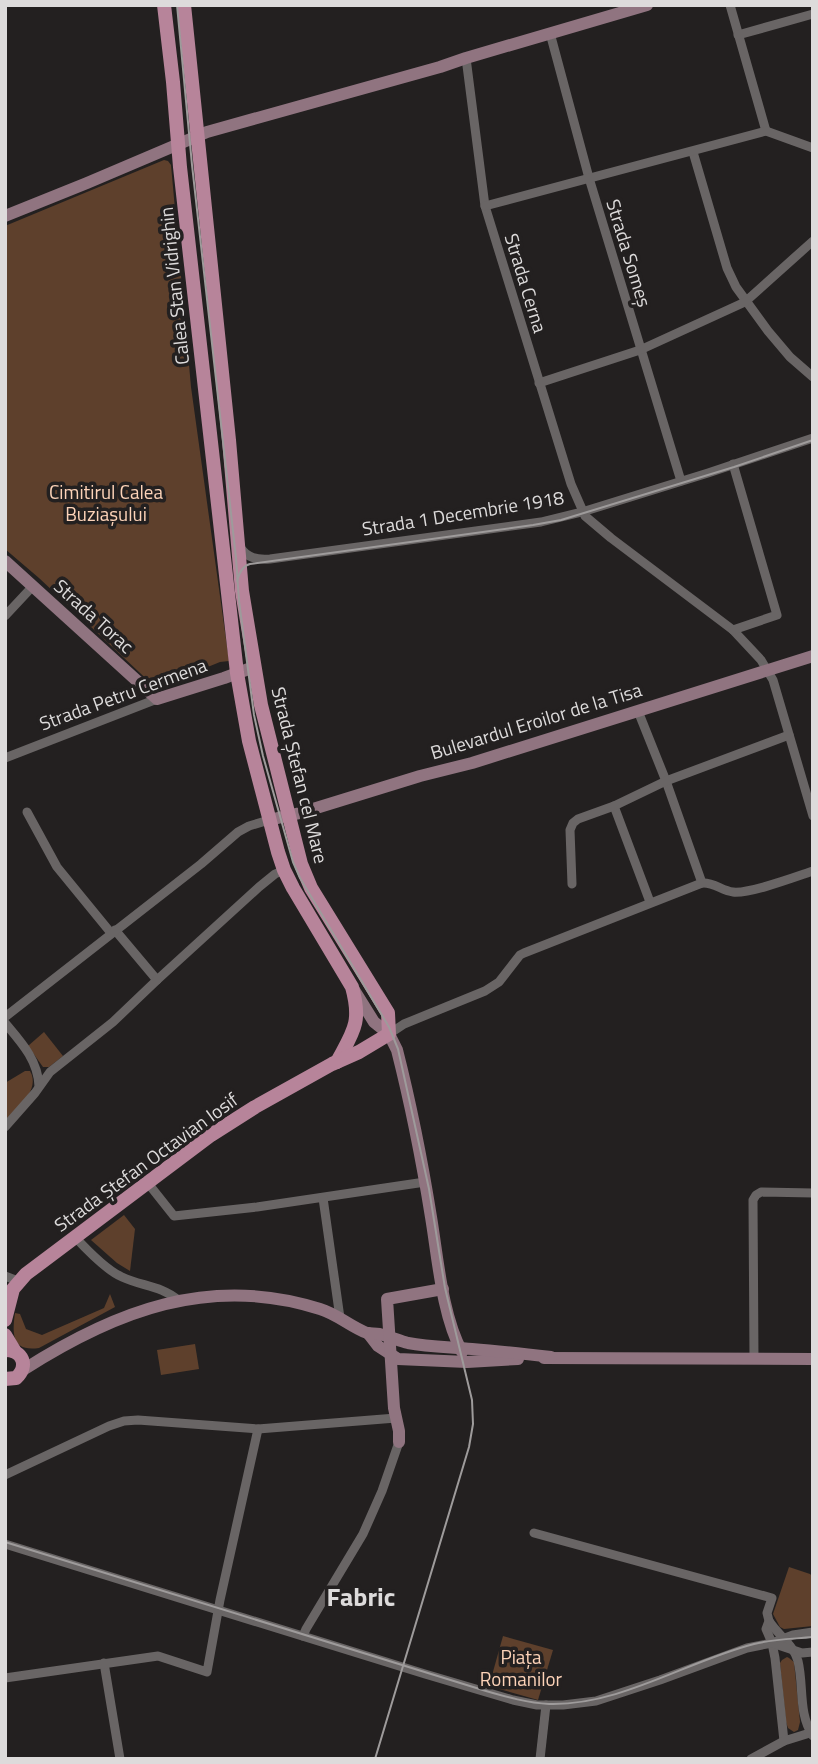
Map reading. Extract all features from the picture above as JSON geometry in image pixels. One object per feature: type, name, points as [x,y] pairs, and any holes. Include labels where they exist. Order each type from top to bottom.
[{"type":"main road","name":"Calea Stan Vidrighin","points":[[164,5],[225,561]]},
{"type":"main road","name":"Calea Stan Vidrighin","points":[[184,5],[239,545]]},
{"type":"main road","name":"Strada Ștefan cel Mare","points":[[239,545],[242,591],[261,705],[297,854],[305,876],[388,1013],[389,1034]]},
{"type":"main road","name":"Strada Ștefan cel Mare","points":[[225,561],[237,674],[249,741],[269,820],[284,870],[352,987]]},
{"type":"main road","points":[[337,1062],[351,1037],[357,1017],[352,987]]},
{"type":"main road","name":"Strada Ștefan Octavian Iosif","points":[[5,1320],[13,1289],[12,1279],[75,1237],[211,1135],[255,1107],[389,1034]]},
{"type":"main road","points":[[5,1335],[13,1351],[23,1360],[11,1378]]},
{"type":"street","points":[[5,216],[197,136],[466,58],[551,38],[647,5]]},
{"type":"street","points":[[730,5],[766,131]]},
{"type":"street","points":[[738,35],[813,14]]},
{"type":"street","name":"Strada Someș","points":[[551,38],[589,178],[681,481]]},
{"type":"street","name":"Strada Cerna","points":[[466,58],[485,206],[582,512]]},
{"type":"street","points":[[485,206],[766,131],[813,148]]},
{"type":"street","points":[[693,152],[727,268],[736,287],[790,357],[813,377]]},
{"type":"street","points":[[539,383],[640,350],[745,302],[813,241]]},
{"type":"street","name":"Strada 1 Decembrie 1918","points":[[239,545],[250,557],[270,559],[528,524],[582,512],[813,438]]},
{"type":"street","points":[[733,464],[777,615],[733,630]]},
{"type":"street","points":[[582,512],[595,526],[733,630],[768,670],[808,786],[813,816]]},
{"type":"street","name":"Strada Torac","points":[[5,561],[157,699]]},
{"type":"street","points":[[5,616],[33,586]]},
{"type":"street","name":"Bulevardul Eroilor de la Tisa","points":[[269,820],[472,763],[813,656]]},
{"type":"street","name":"Strada Petru Cermena","points":[[5,758],[157,699],[254,667]]},
{"type":"street","points":[[638,711],[702,883]]},
{"type":"street","points":[[572,884],[570,837],[571,827],[578,819],[614,806],[666,781],[789,735]]},
{"type":"street","points":[[614,806],[650,902]]},
{"type":"street","points":[[27,812],[57,867],[157,980]]},
{"type":"street","points":[[5,1017],[238,832],[269,820]]},
{"type":"street","points":[[5,1128],[50,1072],[113,1022],[260,887],[284,870]]},
{"type":"street","points":[[389,1034],[404,1024],[485,991],[502,980],[520,955],[650,902],[702,883],[709,883],[728,892],[742,892],[813,871]]},
{"type":"street","name":"Strada Ștefan cel Mare","points":[[352,987],[374,1021],[389,1034],[397,1050],[425,1182],[443,1289],[454,1335],[467,1362]]},
{"type":"street","points":[[5,1023],[24,1046],[37,1068],[41,1072],[50,1072]]},
{"type":"street","points":[[37,1068],[39,1086]]},
{"type":"street","points":[[147,1182],[174,1216],[257,1207],[425,1182]]},
{"type":"street","points":[[754,1359],[754,1197],[762,1192],[813,1193]]},
{"type":"street","points":[[323,1198],[340,1318]]},
{"type":"street","points":[[75,1237],[118,1275],[168,1291],[178,1300]]},
{"type":"street","points":[[303,1636],[362,1534],[382,1491],[399,1442],[394,1408],[387,1299],[443,1289]]},
{"type":"street","points":[[11,1378],[44,1356],[126,1315],[178,1300],[225,1295],[259,1297],[318,1308],[368,1333],[381,1334],[407,1343],[551,1357]]},
{"type":"street","points":[[368,1333],[378,1346],[398,1359],[405,1360],[467,1362],[551,1357],[813,1359]]},
{"type":"street","points":[[390,1353],[407,1343]]},
{"type":"street","points":[[13,1351],[44,1356]]},
{"type":"street","points":[[5,1475],[124,1421],[258,1429],[396,1419]]},
{"type":"street","points":[[5,1678],[158,1656],[208,1672],[218,1610],[258,1429]]},
{"type":"street","points":[[534,1532],[772,1598],[767,1613],[767,1625],[775,1658],[784,1741]]},
{"type":"street","points":[[5,1544],[401,1667],[513,1700],[545,1705],[596,1701],[757,1645],[813,1632]]},
{"type":"street","points":[[751,1759],[784,1741],[812,1734],[805,1719],[798,1661],[783,1637],[767,1625]]},
{"type":"street","points":[[757,1645],[767,1625]]},
{"type":"street","points":[[772,1643],[802,1653],[813,1652]]},
{"type":"street","points":[[104,1663],[120,1759]]},
{"type":"street","points":[[540,1759],[545,1705]]},
{"type":"green space","name":"Cimitirul Calea Buziașului","points":[[164,160],[171,165],[191,387],[229,661],[220,662],[156,688],[5,549],[5,226]]},
{"type":"green space","points":[[44,1032],[63,1056],[49,1067],[43,1067],[28,1046]]},
{"type":"green space","points":[[25,1071],[30,1071],[33,1078],[30,1092],[5,1122],[5,1083]]},
{"type":"green space","points":[[124,1215],[135,1229],[130,1271],[91,1240]]},
{"type":"green space","points":[[110,1294],[115,1307],[39,1348],[23,1347],[16,1340],[15,1313],[20,1314],[26,1329],[42,1335],[104,1308]]},
{"type":"green space","points":[[195,1344],[199,1369],[161,1375],[157,1350]]},
{"type":"green space","points":[[789,1567],[813,1577],[813,1626],[784,1629],[773,1614]]},
{"type":"green space","name":"Piața Romanilor","points":[[503,1636],[553,1650],[538,1700],[489,1686]]},
{"type":"green space","points":[[787,1657],[794,1662],[800,1722],[798,1730],[794,1732],[788,1728],[786,1722],[780,1663]]},
{"type":"tram line","points":[[177,5],[239,601],[254,715],[293,862],[389,1027],[398,1049],[429,1189],[445,1288],[472,1400],[473,1424],[469,1447],[375,1759]]},
{"type":"tram line","points":[[237,581],[241,570],[250,564],[561,520],[813,440]]},
{"type":"tram line","points":[[5,1542],[486,1691],[549,1704],[602,1698],[754,1644],[813,1637]]},
{"type":"district","name":"Fabric","points":[[361,1597]]}]
